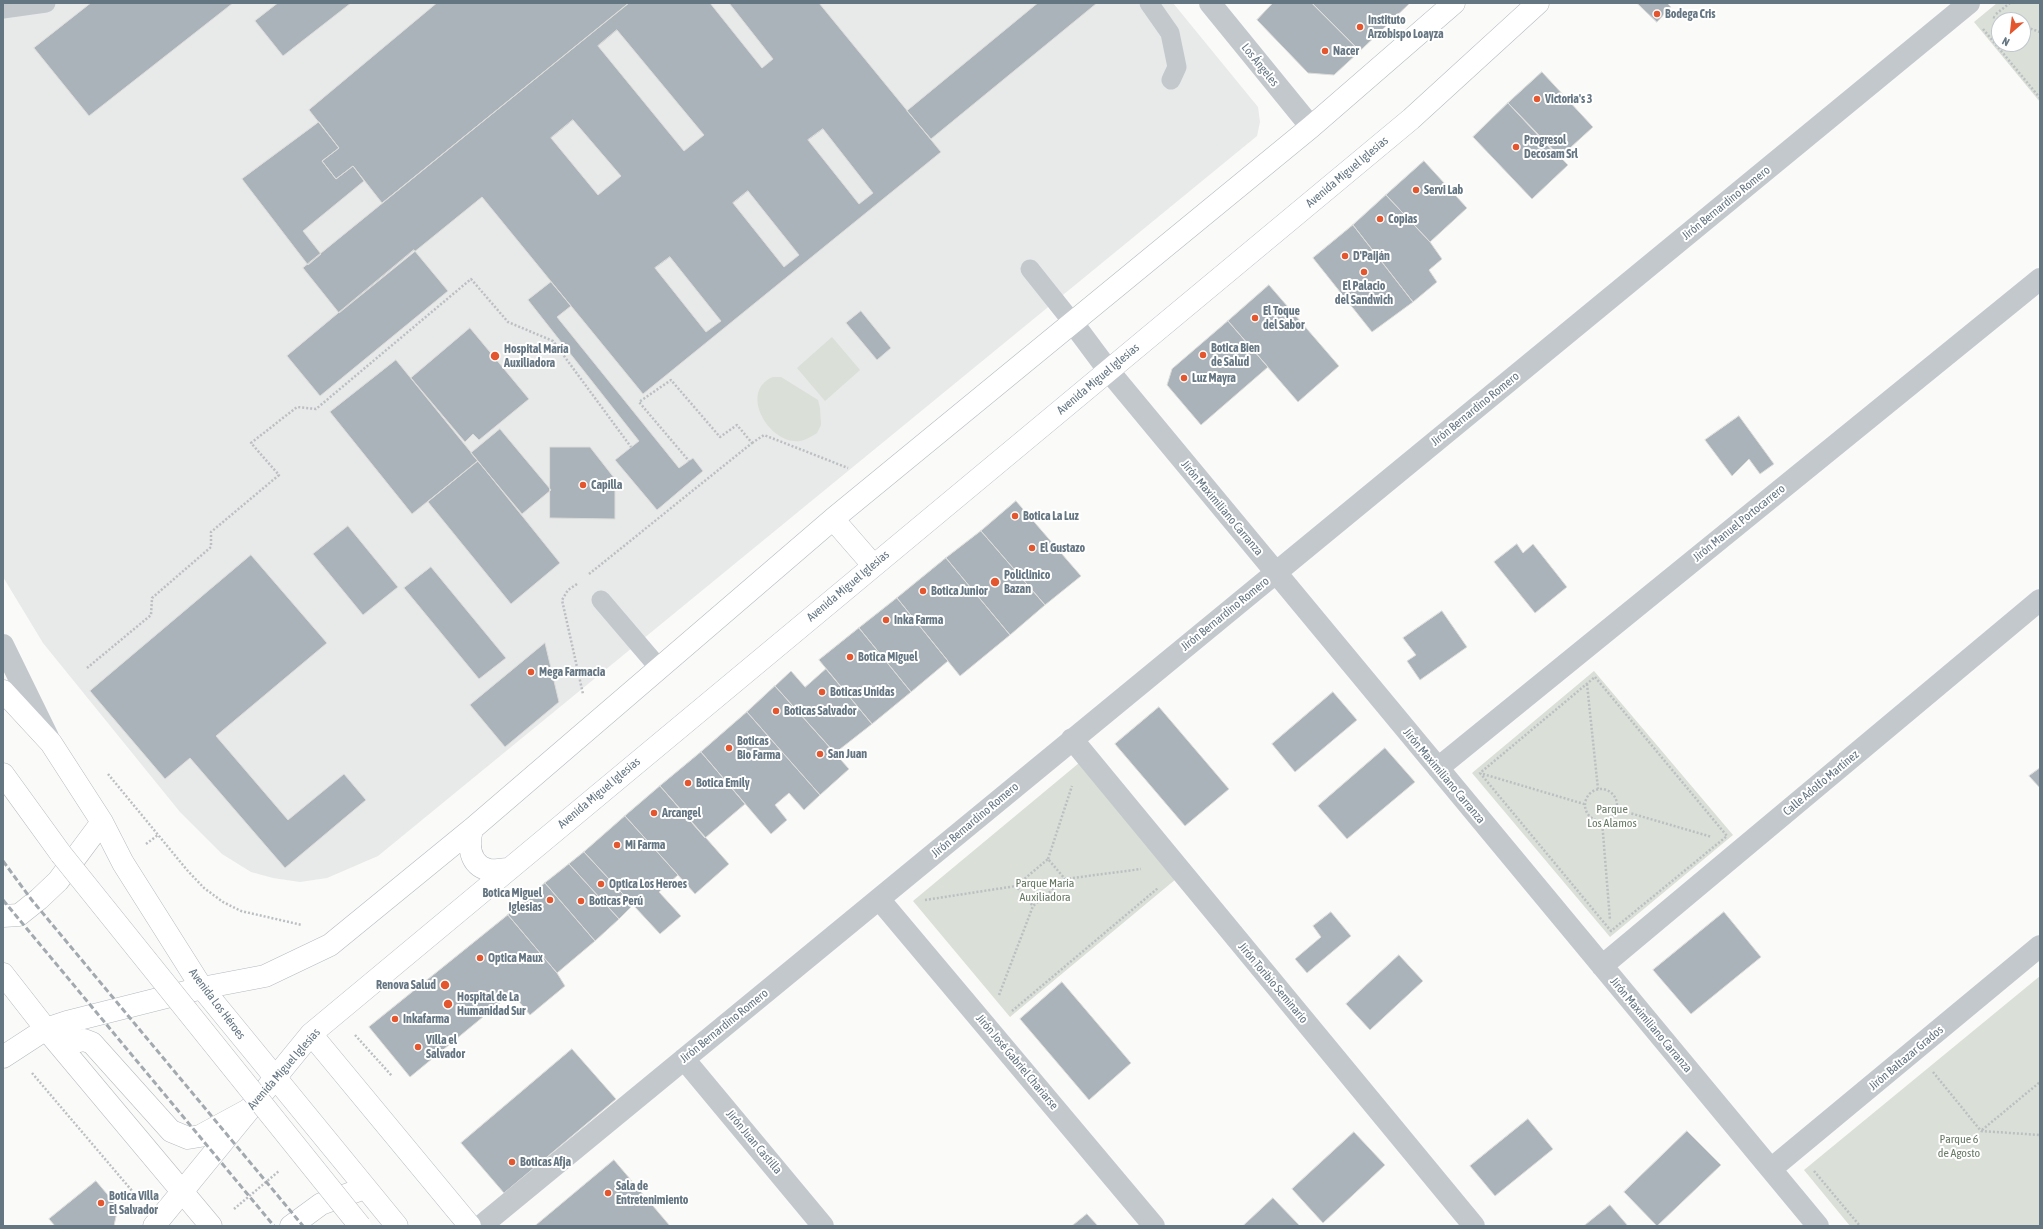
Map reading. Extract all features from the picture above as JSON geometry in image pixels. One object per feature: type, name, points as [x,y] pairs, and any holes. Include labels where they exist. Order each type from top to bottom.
[{"type":"main road","points":[[3,1057],[46,1029],[67,1022],[202,988],[265,976],[330,945],[472,829],[833,519],[1073,323],[1310,126],[1454,3]]},
{"type":"main road","name":"Avenida Miguel Iglesias","points":[[154,1226],[311,1034],[1411,119],[1538,3]]},
{"type":"main road","points":[[833,519],[873,565]]},
{"type":"main road","name":"Avenida Los Héroes","points":[[3,691],[51,743],[102,822],[123,863],[202,988],[396,1226]]},
{"type":"main road","points":[[3,774],[61,854],[360,1226]]},
{"type":"main road","points":[[3,916],[19,915],[58,881],[102,822]]},
{"type":"main road","points":[[472,829],[470,852],[478,864],[489,870],[508,869]]},
{"type":"main road","points":[[3,974],[60,1046],[211,1226]]},
{"type":"main road","points":[[311,1034],[470,1226]]},
{"type":"main road","points":[[60,1046],[84,1040],[92,1043],[171,1131],[188,1138],[200,1136],[248,1110]]},
{"type":"main road","points":[[291,1226],[322,1204],[365,1188]]},
{"type":"street","name":"Los Ángeles","points":[[1210,3],[1310,126]]},
{"type":"street","name":"Jirón Bernardino Romero","points":[[481,1226],[1969,3]]},
{"type":"street","name":"Jirón Manuel Portocarrero","points":[[1438,768],[2040,279]]},
{"type":"street","name":"Jirón Maximiliano Carranza","points":[[1073,323],[1108,370],[1818,1226]]},
{"type":"street","name":"Calle Adolfo Martínez","points":[[1602,966],[2040,600]]},
{"type":"street","name":"Avenida Los Héroes","points":[[3,645],[51,743]]},
{"type":"street","name":"Jirón Toribio Seminario","points":[[1072,739],[1474,1226]]},
{"type":"street","name":"Jirón José Gabriel Chariarse","points":[[879,899],[1154,1226]]},
{"type":"street","name":"Jirón Baltazar Grados","points":[[1771,1170],[2040,946]]},
{"type":"street","name":"Jirón Juan Castilla","points":[[684,1059],[823,1226]]},
{"type":"lane","points":[[3,9],[46,3]]},
{"type":"lane","points":[[1149,3],[1170,33],[1178,67],[1171,80]]},
{"type":"lane","points":[[1030,269],[1073,323]]},
{"type":"lane","points":[[601,600],[659,668]]},
{"type":"path","points":[[1999,12],[2010,3]]},
{"type":"path","points":[[1987,22],[1991,19]]},
{"type":"path","points":[[1981,26],[2040,98]]},
{"type":"path","points":[[87,668],[151,615],[152,598],[211,547],[211,532],[279,475],[251,443],[297,407],[316,409],[471,279],[508,322],[553,341],[631,447]]},
{"type":"path","points":[[689,461],[639,402],[670,380],[720,437],[737,425],[752,443]]},
{"type":"path","points":[[583,579],[752,443],[764,435],[880,481]]},
{"type":"path","points":[[578,583],[568,590],[562,600],[591,727]]},
{"type":"path","points":[[1480,773],[1595,678],[1727,836],[1611,931]]},
{"type":"path","points":[[1587,684],[1598,789]]},
{"type":"path","points":[[1438,768],[1480,773],[1584,804]]},
{"type":"path","points":[[1480,773],[1611,931]]},
{"type":"path","points":[[926,896],[920,901],[1016,886],[1048,859],[1072,784]]},
{"type":"path","points":[[1598,789],[1608,790],[1613,794],[1617,803],[1616,809],[1611,817],[1602,821],[1591,818],[1585,809],[1584,804],[1588,794],[1598,789]]},
{"type":"path","points":[[1616,809],[1721,840]]},
{"type":"path","points":[[1602,821],[1611,931],[1602,966]]},
{"type":"path","points":[[142,848],[158,834],[187,870],[204,888],[223,902],[241,911],[303,925]]},
{"type":"path","points":[[1048,859],[1065,879]]},
{"type":"path","points":[[999,995],[1033,906],[1065,879],[1143,869]]},
{"type":"path","points":[[1008,1005],[1012,1010],[1163,884]]},
{"type":"path","points":[[1016,886],[1033,906]]},
{"type":"path","points":[[994,990],[1003,1000]]},
{"type":"path","points":[[353,1032],[392,1076]]},
{"type":"path","points":[[1937,1065],[1931,1070],[1981,1131],[2040,1135]]},
{"type":"path","points":[[29,1070],[141,1201]]},
{"type":"path","points":[[1981,1131],[2040,1082]]},
{"type":"path","points":[[1812,1168],[1860,1226]]},
{"type":"path","points":[[231,1212],[279,1171]]},
{"type":"shaded area","name":"Hospital María Auxiliadora","points":[[3,3],[1173,3],[1258,107],[1260,122],[1257,136],[378,856],[327,878],[300,882],[273,878],[251,872],[222,854],[180,812],[43,643],[3,577]]},
{"type":"green space","points":[[1997,3],[2040,3],[2040,102],[1999,52],[2031,52],[2031,12],[1991,12],[1991,43],[1974,22]]},
{"type":"green space","points":[[832,337],[860,370],[825,401],[797,368]]},
{"type":"green space","points":[[773,377],[781,377],[818,400],[821,425],[817,433],[800,441],[789,440],[778,435],[769,426],[762,416],[758,404],[758,393],[763,384]]},
{"type":"green space","name":"Parque Los Alamos","points":[[1594,671],[1733,835],[1610,937],[1472,773]]},
{"type":"green space","name":"Parque María Auxiliadora","points":[[1079,763],[1176,879],[1010,1017],[913,901]]},
{"type":"green space","name":"Parque 6 de Agosto","points":[[2040,976],[2040,1226],[1850,1226],[1804,1170]]},
{"type":"building","points":[[91,3],[233,3],[89,116],[34,48]]},
{"type":"building","points":[[278,3],[351,3],[283,56],[255,21]]},
{"type":"building","points":[[437,3],[629,3],[382,203],[353,166],[336,179],[322,161],[339,148],[309,110]]},
{"type":"building","points":[[629,3],[710,3],[762,68],[773,59],[729,3],[819,3],[941,152],[643,394],[482,197],[339,313],[303,268]],"holes":[[[617,30],[704,135],[684,151],[598,46]],[[573,120],[621,176],[598,195],[551,138]],[[823,129],[873,193],[859,204],[808,140]],[[748,191],[799,255],[784,267],[733,203]],[[670,257],[721,321],[706,332],[655,268]]]},
{"type":"building","points":[[1038,3],[1097,3],[931,139],[907,111]]},
{"type":"building","points":[[1273,3],[1312,3],[1360,51],[1334,75],[1308,73],[1257,20]]},
{"type":"building","name":"Instituto Arzobispo Loayza","points":[[1312,3],[1410,3],[1360,51]]},
{"type":"building","name":"Bodega Cris","points":[[1637,3],[1667,3],[1671,7],[1657,22]]},
{"type":"building","points":[[1542,72],[1593,127],[1559,158],[1508,103]]},
{"type":"building","name":"Progresol Decosam Srl","points":[[1508,103],[1568,165],[1532,199],[1473,137]]},
{"type":"building","points":[[319,122],[339,148],[322,161],[336,179],[353,166],[364,181],[303,231],[321,254],[308,265],[242,179]]},
{"type":"building","points":[[1424,161],[1467,208],[1430,242],[1386,195]]},
{"type":"building","points":[[1386,195],[1430,242],[1442,259],[1429,270],[1437,282],[1413,302],[1353,225]]},
{"type":"building","points":[[1353,225],[1413,302],[1372,332],[1313,258]]},
{"type":"building","points":[[414,250],[448,291],[320,396],[287,356]]},
{"type":"building","points":[[551,282],[571,306],[557,317],[679,468],[693,458],[703,471],[657,510],[615,460],[639,441],[528,300]]},
{"type":"building","points":[[1269,285],[1339,366],[1298,402],[1228,321]]},
{"type":"building","points":[[861,311],[891,348],[877,360],[846,323]]},
{"type":"building","points":[[1228,321],[1268,367],[1201,425],[1167,385],[1172,369]]},
{"type":"building","points":[[470,328],[529,399],[479,440],[473,434],[465,442],[411,378]]},
{"type":"building","points":[[396,360],[478,461],[412,514],[330,412]]},
{"type":"building","points":[[1739,416],[1774,464],[1760,474],[1749,459],[1732,476],[1705,440]]},
{"type":"building","points":[[500,429],[551,490],[522,514],[471,453]]},
{"type":"building","name":"Capilla","points":[[550,447],[590,447],[615,479],[615,519],[550,518]]},
{"type":"building","points":[[478,461],[560,563],[511,604],[428,502]]},
{"type":"building","points":[[1016,501],[1081,576],[1045,605],[981,531]]},
{"type":"building","points":[[348,526],[398,587],[363,615],[313,554]]},
{"type":"building","name":"Policlinico Bazan","points":[[981,531],[1045,605],[1010,635],[946,558]]},
{"type":"building","points":[[1517,544],[1523,553],[1533,544],[1567,587],[1535,613],[1494,562]]},
{"type":"building","points":[[251,555],[327,643],[216,736],[288,820],[344,774],[366,800],[285,868],[190,758],[165,779],[90,691]]},
{"type":"building","points":[[946,558],[1010,635],[960,676],[897,598]]},
{"type":"building","points":[[431,567],[506,658],[479,679],[404,588]]},
{"type":"building","points":[[897,598],[948,661],[911,692],[859,628]]},
{"type":"building","points":[[1442,611],[1467,647],[1420,680],[1407,661],[1416,655],[1403,638]]},
{"type":"building","points":[[859,628],[911,692],[872,724],[819,660]]},
{"type":"building","name":"Mega Farmacia","points":[[545,643],[559,702],[505,747],[470,705]]},
{"type":"building","points":[[826,669],[872,724],[835,753],[775,686],[791,671],[805,687]]},
{"type":"building","points":[[775,686],[849,769],[820,795],[747,712]]},
{"type":"building","points":[[1333,692],[1357,720],[1295,772],[1272,744]]},
{"type":"building","points":[[1159,707],[1229,789],[1185,826],[1115,744]]},
{"type":"building","points":[[747,712],[820,795],[804,810],[789,793],[775,805],[787,820],[771,834],[701,752]]},
{"type":"building","points":[[1385,748],[1415,782],[1347,839],[1318,806]]},
{"type":"building","points":[[701,752],[745,804],[705,838],[660,786]]},
{"type":"building","points":[[2040,768],[2040,788],[2029,776]]},
{"type":"building","points":[[660,786],[729,864],[695,894],[625,816]]},
{"type":"building","points":[[625,816],[678,875],[659,892],[681,916],[660,934],[584,852]]},
{"type":"building","name":"Optica Los Heroes","points":[[584,852],[633,905],[619,919],[569,864]]},
{"type":"building","name":"Boticas Perú","points":[[569,864],[619,919],[595,941],[545,883]]},
{"type":"building","points":[[545,883],[595,941],[557,973],[508,915]]},
{"type":"building","points":[[1331,912],[1351,936],[1307,973],[1295,959],[1321,937],[1313,926]]},
{"type":"building","points":[[1724,912],[1761,957],[1691,1014],[1653,970]]},
{"type":"building","name":"Hospital de La Humanidad Sur","points":[[508,915],[557,973],[565,986],[530,1015],[512,993],[410,1077],[369,1027]]},
{"type":"building","points":[[1399,955],[1423,981],[1370,1030],[1346,1004]]},
{"type":"building","points":[[1062,982],[1131,1063],[1089,1100],[1020,1019]]},
{"type":"building","points":[[572,1049],[616,1099],[504,1193],[461,1143]]},
{"type":"building","points":[[1528,1119],[1553,1149],[1495,1196],[1470,1166]]},
{"type":"building","points":[[1687,1131],[1721,1165],[1657,1226],[1624,1192]]},
{"type":"building","points":[[1354,1132],[1385,1165],[1323,1223],[1292,1189]]},
{"type":"building","name":"Sala de Entretenimiento","points":[[614,1160],[670,1226],[535,1226]]},
{"type":"building","points":[[96,1181],[118,1207],[114,1226],[55,1226],[49,1219]]},
{"type":"building","points":[[1273,1198],[1300,1226],[1243,1226]]},
{"type":"building","points":[[1610,1205],[1628,1226],[1584,1226]]},
{"type":"building","points":[[1087,1214],[1098,1226],[1072,1226]]},
{"type":"railway","points":[[3,861],[31,899],[303,1226]]},
{"type":"railway","points":[[3,900],[274,1226]]},
{"type":"place","name":"Bodega Cris","points":[[1657,14]]},
{"type":"place","name":"Instituto Arzobispo Loayza","points":[[1360,27]]},
{"type":"place","name":"Nacer","points":[[1325,51]]},
{"type":"place","name":"Victoria's 3","points":[[1537,99]]},
{"type":"place","name":"Progresol Decosam Srl","points":[[1516,147]]},
{"type":"place","name":"Servi Lab","points":[[1416,190]]},
{"type":"place","name":"Copias","points":[[1380,219]]},
{"type":"place","name":"D'Paiján","points":[[1345,256]]},
{"type":"place","name":"El Palacio del Sandwich","points":[[1364,272]]},
{"type":"place","name":"El Toque del Sabor","points":[[1255,318]]},
{"type":"place","name":"Botica Bien de Salud","points":[[1203,355]]},
{"type":"place","name":"Hospital María Auxiliadora","points":[[495,356]]},
{"type":"place","name":"Luz Mayra","points":[[1184,378]]},
{"type":"place","name":"Capilla","points":[[583,485]]},
{"type":"place","name":"Botica La Luz","points":[[1015,516]]},
{"type":"place","name":"El Gustazo","points":[[1032,548]]},
{"type":"place","name":"Policlinico Bazan","points":[[995,582]]},
{"type":"place","name":"Botica Junior","points":[[923,591]]},
{"type":"place","name":"Inka Farma","points":[[886,620]]},
{"type":"place","name":"Botica Miguel","points":[[850,657]]},
{"type":"place","name":"Mega Farmacia","points":[[531,672]]},
{"type":"place","name":"Boticas Unidas","points":[[822,692]]},
{"type":"place","name":"Boticas Salvador","points":[[776,711]]},
{"type":"place","name":"Boticas Bio Farma","points":[[729,748]]},
{"type":"place","name":"San Juan","points":[[820,754]]},
{"type":"place","name":"Botica Emily","points":[[688,783]]},
{"type":"place","name":"Arcangel","points":[[654,813]]},
{"type":"place","name":"Mi Farma","points":[[617,845]]},
{"type":"place","name":"Optica Los Heroes","points":[[601,884]]},
{"type":"place","name":"Botica Miguel Iglesias","points":[[550,900]]},
{"type":"place","name":"Boticas Perú","points":[[581,901]]},
{"type":"place","name":"Optica Maux","points":[[480,958]]},
{"type":"place","name":"Renova Salud","points":[[445,985]]},
{"type":"place","name":"Hospital de La Humanidad Sur","points":[[448,1004]]},
{"type":"place","name":"Inkafarma","points":[[395,1019]]},
{"type":"place","name":"Villa el Salvador","points":[[418,1047]]},
{"type":"place","name":"Boticas Afja","points":[[512,1162]]},
{"type":"place","name":"Sala de Entretenimiento","points":[[608,1193]]},
{"type":"place","name":"Botica Villa El Salvador","points":[[101,1203]]}]
